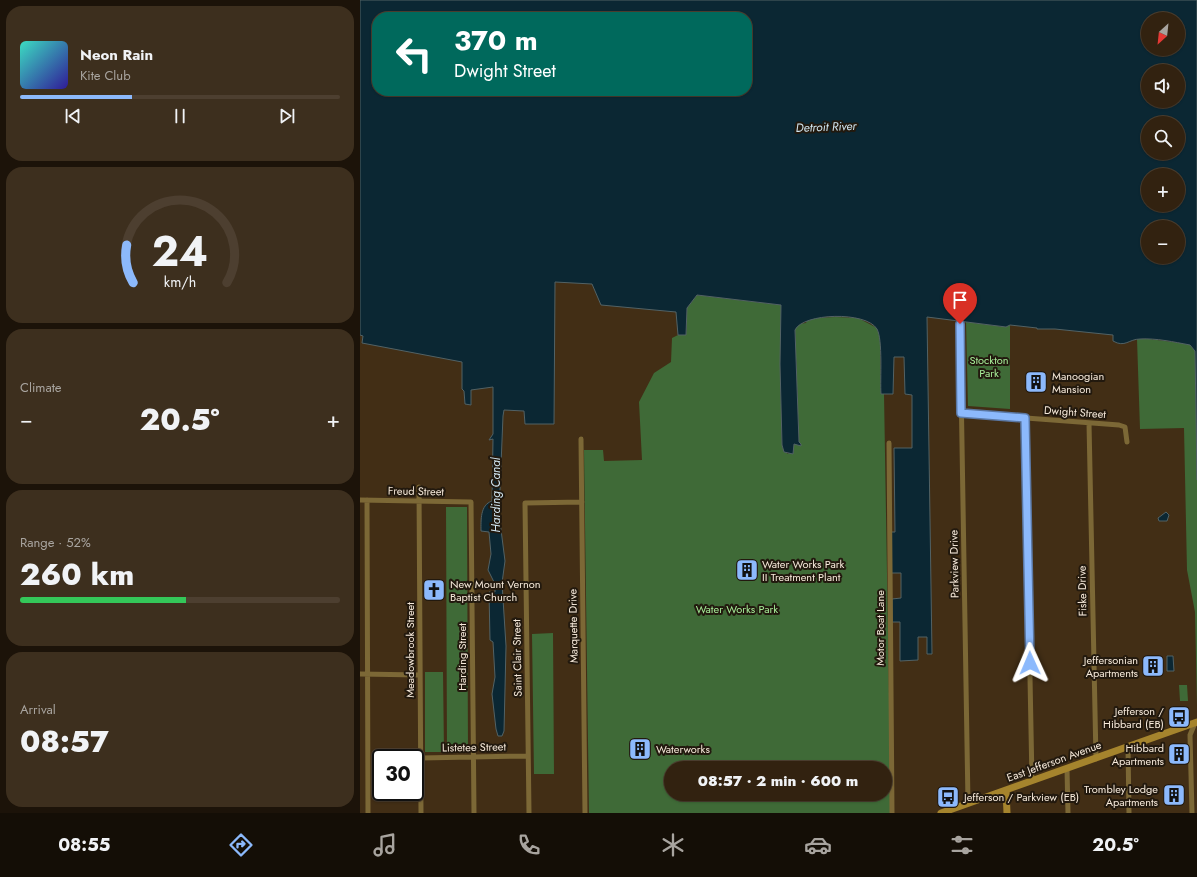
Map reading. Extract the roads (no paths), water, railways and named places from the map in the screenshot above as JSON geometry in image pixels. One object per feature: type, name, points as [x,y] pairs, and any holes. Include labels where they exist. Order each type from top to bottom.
[{"type":"main road","name":"East Jefferson Avenue","points":[[942,813],[1196,722]]},
{"type":"main road","points":[[1006,790],[1007,813]]},
{"type":"street","name":"Parkview Drive","points":[[960,324],[968,804]]},
{"type":"street","name":"Dwight Street","points":[[961,413],[1123,426],[1126,430],[1127,442]]},
{"type":"street","points":[[1025,418],[1032,781]]},
{"type":"street","name":"Fiske Drive","points":[[1089,423],[1096,758]]},
{"type":"street","name":"Marquette Drive","points":[[581,439],[585,813]]},
{"type":"street","name":"Motor Boat Lane","points":[[890,443],[892,813]]},
{"type":"street","name":"Meadowbrook Street","points":[[420,487],[421,749]]},
{"type":"street","name":"Freud Street","points":[[360,500],[471,502]]},
{"type":"street","points":[[367,500],[368,813]]},
{"type":"street","name":"Harding Street","points":[[471,502],[474,813]]},
{"type":"street","name":"Saint Clair Street","points":[[529,813],[525,503],[582,502]]},
{"type":"street","points":[[360,674],[420,675]]},
{"type":"street","points":[[1192,813],[1190,735],[1196,722]]},
{"type":"street","points":[[1128,747],[1129,813]]},
{"type":"street","name":"Listetee Street","points":[[424,758],[528,756]]},
{"type":"street","points":[[1067,769],[1068,813]]},
{"type":"street","name":"Meadowbrook Street","points":[[421,801],[421,813]]},
{"type":"water","points":[[360,0],[1197,0],[1197,480],[1195,351],[1190,345],[1165,340],[1146,339],[1136,339],[1121,344],[1113,341],[1113,335],[1055,329],[1037,329],[1010,325],[1006,327],[927,317],[932,654],[927,654],[927,637],[918,637],[918,660],[900,661],[900,622],[892,622],[892,599],[901,598],[901,573],[891,573],[891,532],[895,532],[894,448],[912,448],[912,395],[905,394],[904,357],[894,357],[893,394],[881,394],[879,334],[877,329],[871,323],[861,319],[835,316],[822,317],[800,324],[795,330],[799,442],[801,446],[794,444],[793,454],[784,452],[782,445],[780,364],[781,305],[697,295],[687,308],[686,335],[678,335],[676,312],[601,305],[592,284],[555,282],[554,424],[525,424],[524,411],[504,410],[503,416],[499,514],[505,561],[502,583],[506,646],[504,731],[502,736],[498,736],[492,694],[495,677],[493,642],[490,640],[489,592],[495,592],[495,584],[488,570],[491,554],[489,532],[481,531],[483,509],[492,501],[493,439],[489,440],[493,434],[493,387],[471,390],[471,405],[465,404],[464,391],[462,389],[462,362],[362,343],[363,336],[360,335]]},
{"type":"water","points":[[1166,512],[1169,515],[1167,521],[1159,521],[1158,518]]},
{"type":"water","points":[[1167,656],[1173,656],[1174,671],[1167,671]]},
{"type":"place","name":"Manoogian Mansion","points":[[1036,382]]},
{"type":"place","name":"Water Works Park II Treatment Plant","points":[[747,570]]},
{"type":"place","name":"New Mount Vernon Baptist Church","points":[[434,590]]},
{"type":"place","name":"Jeffersonian Apartments","points":[[1153,666]]},
{"type":"place","name":"Jefferson / Hibbard (EB)","points":[[1179,717]]},
{"type":"place","name":"Waterworks","points":[[640,749]]},
{"type":"place","name":"Hibbard Apartments","points":[[1179,754]]},
{"type":"place","name":"Trombley Lodge Apartments","points":[[1174,795]]},
{"type":"place","name":"Jefferson / Parkview (EB)","points":[[948,797]]},
{"type":"water label","name":"Detroit River","points":[[826,127]]},
{"type":"water label","name":"Harding Canal","points":[[496,495]]},
{"type":"park label","name":"Stockton Park","points":[[989,366]]},
{"type":"park label","name":"Water Works Park","points":[[737,609]]}]
